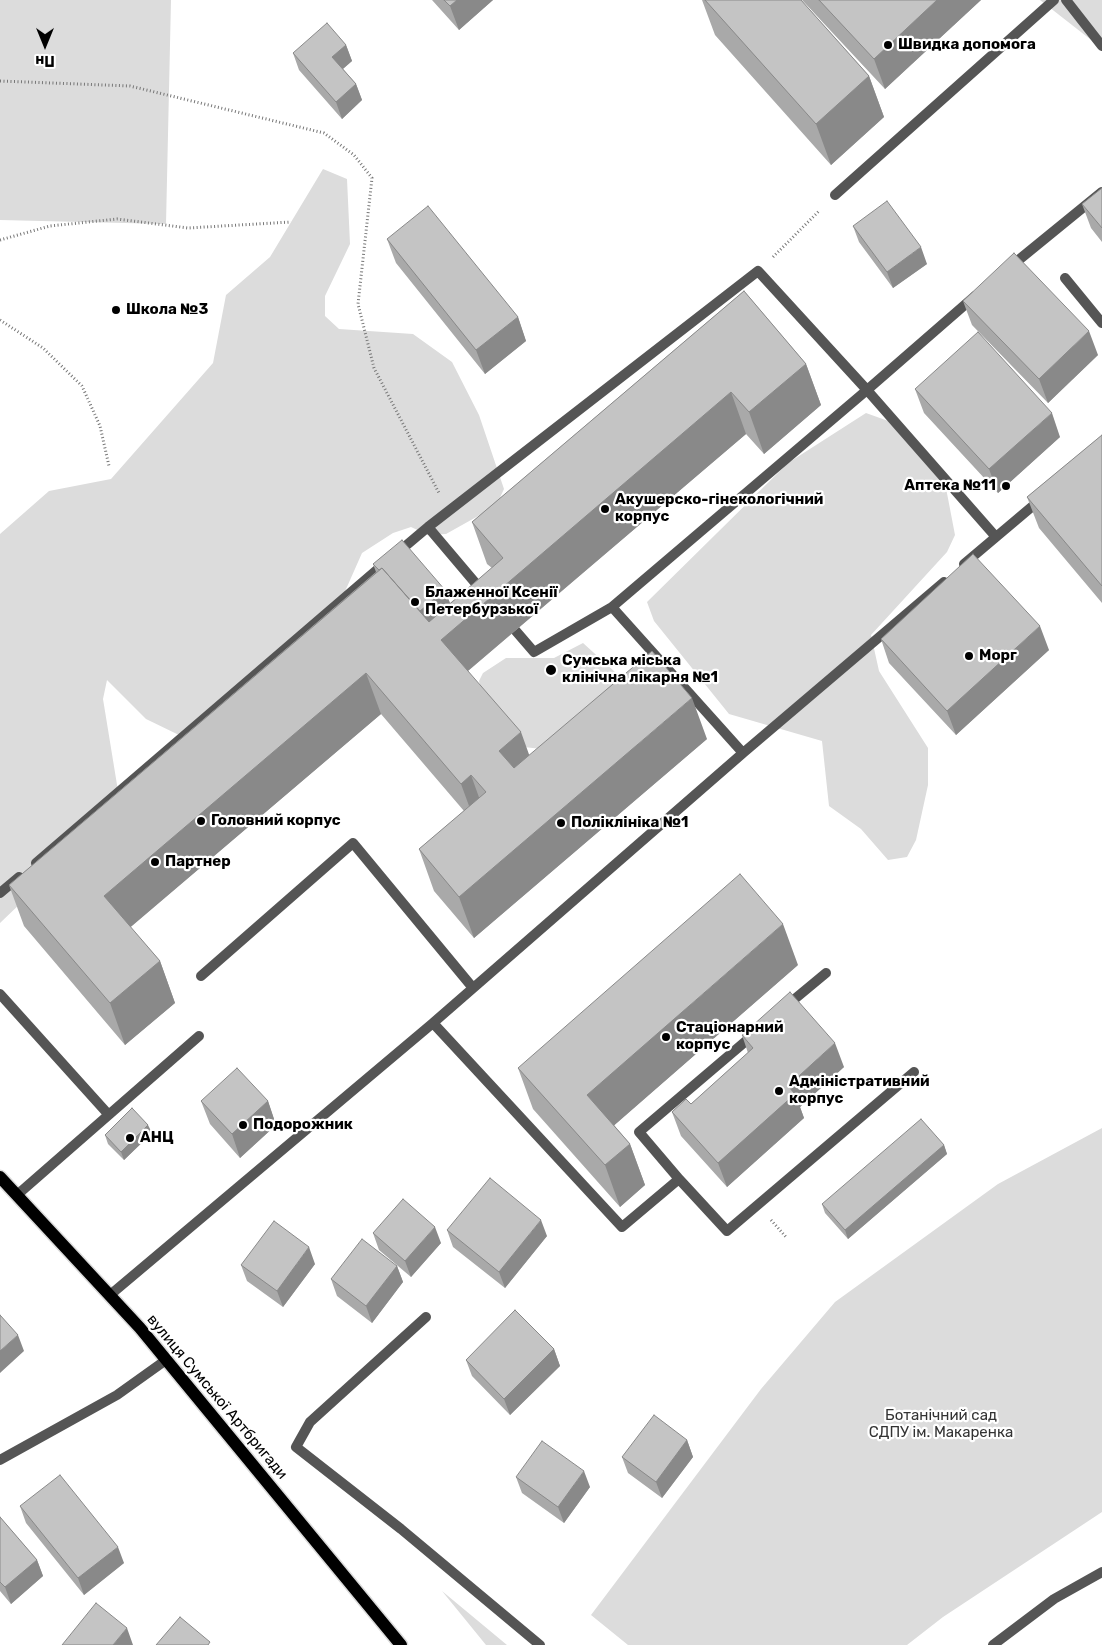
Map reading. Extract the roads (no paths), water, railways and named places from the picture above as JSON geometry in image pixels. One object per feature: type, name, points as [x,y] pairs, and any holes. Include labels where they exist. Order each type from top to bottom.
[{"type":"main road","name":"вулиця Сумської Артбригади","points":[[0,1177],[110,1295],[166,1360],[401,1645]]},
{"type":"street","points":[[834,195],[1054,0]]},
{"type":"street","points":[[1066,0],[1102,46]]},
{"type":"street","points":[[1004,272],[1102,192]]},
{"type":"street","points":[[0,893],[428,527],[758,271],[867,390],[996,538]]},
{"type":"street","points":[[1065,278],[1102,323]]},
{"type":"street","points":[[515,630],[534,652],[612,607],[867,390],[982,289]]},
{"type":"street","points":[[110,1295],[433,1023],[743,753],[1049,492]]},
{"type":"street","points":[[428,527],[489,600]]},
{"type":"street","points":[[612,607],[743,753]]},
{"type":"street","points":[[201,976],[352,843],[473,988]]},
{"type":"street","points":[[781,1011],[826,973]]},
{"type":"street","points":[[0,994],[108,1114]]},
{"type":"street","points":[[433,1023],[622,1227],[679,1180]]},
{"type":"street","points":[[758,1030],[639,1132],[679,1180],[727,1231],[914,1072]]},
{"type":"street","points":[[17,1195],[199,1036]]},
{"type":"street","points":[[426,1316],[310,1422],[296,1447],[401,1529],[540,1645]]},
{"type":"street","points":[[0,1460],[117,1395],[166,1360]]},
{"type":"street","points":[[993,1645],[1054,1599],[1102,1572]]},
{"type":"place","name":"Швидка допомога","points":[[888,45]]},
{"type":"place","name":"Школа №3","points":[[116,310]]},
{"type":"place","name":"Аптека №11","points":[[1006,486]]},
{"type":"place","name":"Акушерско-гінекологічний корпус","points":[[605,509]]},
{"type":"place","name":"Блаженної Ксенії Петербурзької","points":[[415,602]]},
{"type":"place","name":"Морг","points":[[969,656]]},
{"type":"place","name":"Сумська міська клінічна лікарня №1","points":[[551,670]]},
{"type":"place","name":"Головний корпус","points":[[201,821]]},
{"type":"place","name":"Поліклініка №1","points":[[561,823]]},
{"type":"place","name":"Партнер","points":[[155,862]]},
{"type":"place","name":"Стаціонарний корпус","points":[[666,1037]]},
{"type":"place","name":"Адміністративний корпус","points":[[779,1091]]},
{"type":"place","name":"Подорожник","points":[[243,1125]]},
{"type":"place","name":"АНЦ","points":[[130,1138]]},
{"type":"park label","name":"Ботанічний сад СДПУ ім. Макаренка","points":[[941,1424]]}]
